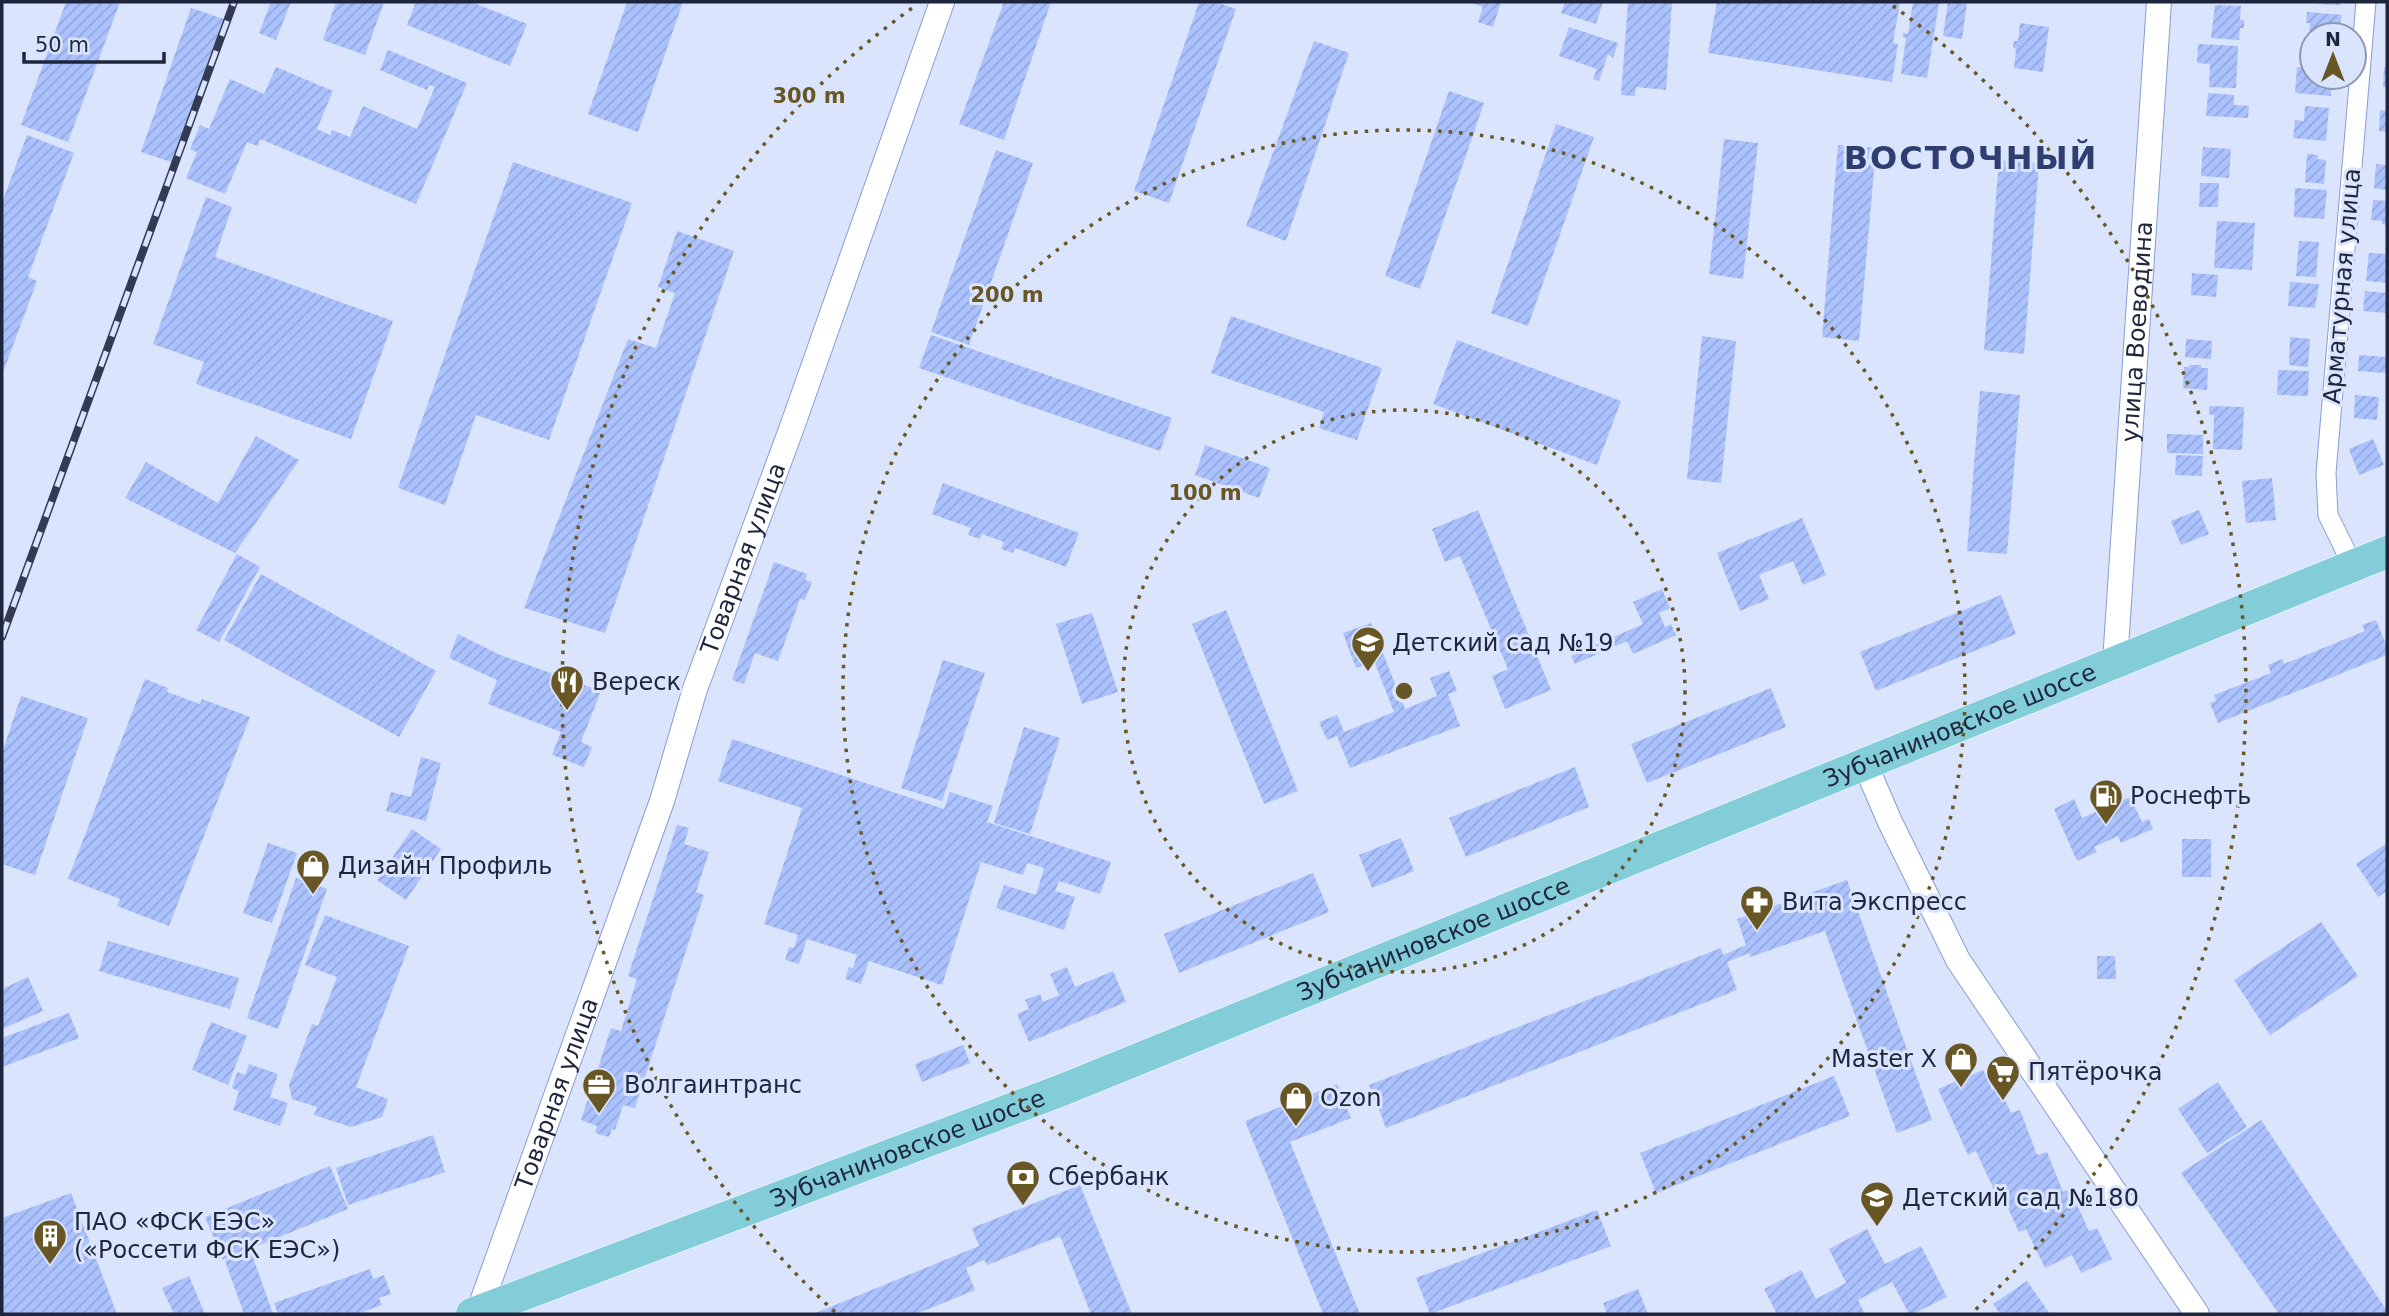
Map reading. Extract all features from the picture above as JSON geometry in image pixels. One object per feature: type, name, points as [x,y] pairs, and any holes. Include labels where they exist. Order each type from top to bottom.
[{"type":"main road","name":"Зубчаниновское шоссе","points":[[475,1314],[1062,1090],[2387,552]]},
{"type":"street","name":"Товарная улица","points":[[475,1314],[662,801],[695,689],[810,376],[942,2]]},
{"type":"street","name":"улица Воеводина","points":[[2115,662],[2159,2]]},
{"type":"street","name":"Арматурная улица","points":[[2353,566],[2328,515],[2326,473],[2366,2]]},
{"type":"street","points":[[1865,764],[1890,822],[1958,960],[2197,1314]]},
{"type":"building","points":[[66,2],[120,2],[68,142],[21,125]]},
{"type":"building","points":[[271,2],[291,2],[276,40],[259,33]]},
{"type":"building","points":[[336,2],[384,2],[365,55],[323,40]]},
{"type":"building","points":[[416,2],[471,2],[527,24],[510,66],[407,25]]},
{"type":"building","points":[[627,2],[683,2],[638,132],[588,114]]},
{"type":"building","points":[[1004,2],[1051,2],[1004,140],[959,124]]},
{"type":"building","points":[[1199,2],[1216,2],[1236,9],[1169,203],[1134,191]]},
{"type":"building","points":[[1470,2],[1501,2],[1493,27],[1478,22],[1483,7]]},
{"type":"building","points":[[1565,2],[1603,2],[1596,24],[1561,13]]},
{"type":"building","points":[[1628,2],[1672,2],[1666,90],[1636,87],[1635,96],[1621,95]]},
{"type":"building","points":[[1717,2],[1900,2],[1893,43],[1898,44],[1892,82],[1708,53]]},
{"type":"building","points":[[1913,2],[1939,3],[1927,78],[1901,74],[1906,38],[1903,33],[1908,34]]},
{"type":"building","points":[[1948,2],[1967,2],[1962,39],[1943,36]]},
{"type":"building","points":[[2340,2],[2340,5],[2318,4]]},
{"type":"building","points":[[2215,5],[2241,6],[2240,20],[2244,20],[2244,28],[2240,28],[2239,40],[2211,38]]},
{"type":"building","points":[[191,8],[224,19],[174,163],[141,152]]},
{"type":"building","points":[[2307,12],[2342,15],[2340,21],[2306,21]]},
{"type":"building","points":[[2020,23],[2049,27],[2043,72],[2014,68],[2016,49],[2013,48],[2014,41],[2018,41]]},
{"type":"building","points":[[1569,27],[1618,43],[1613,58],[1608,54],[1599,81],[1593,79],[1597,69],[1559,56]]},
{"type":"building","points":[[1314,41],[1349,53],[1286,241],[1246,226]]},
{"type":"building","points":[[2198,44],[2238,46],[2236,88],[2209,87],[2210,64],[2197,63]]},
{"type":"building","points":[[388,50],[467,83],[416,204],[260,139],[258,146],[247,142],[225,194],[186,178],[197,152],[190,149],[200,125],[209,129],[230,79],[264,94],[276,67],[333,91],[317,129],[330,135],[332,130],[350,137],[363,106],[417,129],[435,87],[429,85],[427,90],[380,70]]},
{"type":"building","points":[[2297,67],[2298,91],[2331,91],[2331,96],[2295,93]]},
{"type":"building","points":[[2384,67],[2387,67],[2387,87],[2383,87]]},
{"type":"building","points":[[1449,91],[1484,103],[1420,289],[1385,276]]},
{"type":"building","points":[[2208,93],[2234,95],[2234,105],[2249,106],[2248,118],[2206,116]]},
{"type":"building","points":[[2305,106],[2329,108],[2326,141],[2293,138],[2295,120],[2304,121]]},
{"type":"building","points":[[2380,110],[2387,111],[2387,132],[2379,131]]},
{"type":"building","points":[[1556,124],[1594,137],[1528,326],[1491,313]]},
{"type":"building","points":[[27,135],[74,153],[28,277],[37,281],[2,375],[2,203]]},
{"type":"building","points":[[1724,139],[1758,143],[1743,279],[1709,274]]},
{"type":"building","points":[[1838,145],[1876,148],[1859,341],[1822,337]]},
{"type":"building","points":[[2203,147],[2231,149],[2229,178],[2201,176]]},
{"type":"building","points":[[996,150],[1033,163],[969,345],[931,332]]},
{"type":"building","points":[[2307,154],[2318,155],[2317,159],[2326,160],[2324,184],[2305,182]]},
{"type":"building","points":[[1999,160],[2039,163],[2024,354],[1984,350]]},
{"type":"building","points":[[513,162],[632,203],[549,440],[476,415],[445,505],[398,488]]},
{"type":"building","points":[[2376,164],[2387,165],[2387,190],[2374,188]]},
{"type":"building","points":[[2200,183],[2219,183],[2218,207],[2199,207]]},
{"type":"building","points":[[2295,188],[2327,190],[2324,219],[2294,217]]},
{"type":"building","points":[[206,197],[232,207],[215,257],[393,321],[351,439],[196,384],[204,362],[153,344]]},
{"type":"building","points":[[2373,200],[2387,201],[2387,225],[2382,224],[2383,221],[2371,220]]},
{"type":"building","points":[[2217,221],[2255,223],[2252,270],[2214,268]]},
{"type":"building","points":[[677,231],[734,251],[605,633],[524,608],[628,339],[656,348],[675,293],[658,287]]},
{"type":"building","points":[[2299,241],[2319,242],[2316,277],[2296,276]]},
{"type":"building","points":[[2369,253],[2387,254],[2387,283],[2366,281]]},
{"type":"building","points":[[2192,273],[2218,275],[2216,297],[2191,295]]},
{"type":"building","points":[[2290,282],[2319,284],[2315,308],[2288,306]]},
{"type":"building","points":[[2365,291],[2387,293],[2387,313],[2363,311]]},
{"type":"building","points":[[1231,316],[1382,368],[1357,440],[1319,428],[1324,412],[1211,373]]},
{"type":"building","points":[[931,335],[1172,418],[1160,451],[919,368]]},
{"type":"building","points":[[1702,336],[1736,341],[1721,483],[1687,479]]},
{"type":"building","points":[[2290,337],[2310,339],[2308,367],[2289,365]]},
{"type":"building","points":[[2186,339],[2212,341],[2211,359],[2185,357]]},
{"type":"building","points":[[1457,340],[1621,401],[1597,465],[1433,404]]},
{"type":"building","points":[[2359,355],[2387,357],[2387,373],[2358,371]]},
{"type":"building","points":[[2189,365],[2208,368],[2207,390],[2183,388],[2184,367]]},
{"type":"building","points":[[2278,370],[2309,371],[2308,396],[2277,395]]},
{"type":"building","points":[[1980,391],[2020,395],[2007,554],[1967,551]]},
{"type":"building","points":[[2355,395],[2379,397],[2377,420],[2354,418]]},
{"type":"building","points":[[2209,406],[2244,407],[2242,450],[2213,449],[2214,415],[2209,414]]},
{"type":"building","points":[[2167,434],[2203,435],[2203,454],[2167,453]]},
{"type":"building","points":[[256,436],[299,460],[235,553],[125,498],[146,462],[218,503]]},
{"type":"building","points":[[2373,439],[2384,465],[2359,475],[2349,449]]},
{"type":"building","points":[[1205,445],[1270,468],[1259,498],[1195,475]]},
{"type":"building","points":[[2176,455],[2203,456],[2202,476],[2175,475]]},
{"type":"building","points":[[2272,478],[2276,520],[2246,523],[2242,481]]},
{"type":"building","points":[[943,483],[1079,533],[1066,567],[1015,548],[1013,553],[1001,549],[1004,542],[982,534],[980,539],[968,535],[971,528],[932,514]]},
{"type":"building","points":[[1478,510],[1551,690],[1505,709],[1492,676],[1508,669],[1460,556],[1445,562],[1432,529]]},
{"type":"building","points":[[2199,510],[2209,534],[2181,545],[2171,521]]},
{"type":"building","points":[[1802,518],[1826,575],[1803,585],[1793,561],[1759,575],[1769,599],[1740,611],[1717,553]]},
{"type":"building","points":[[237,554],[260,567],[219,642],[196,630]]},
{"type":"building","points":[[774,562],[807,574],[805,580],[812,582],[805,600],[800,599],[778,661],[755,653],[744,684],[732,680]]},
{"type":"building","points":[[261,574],[436,671],[399,737],[224,640]]},
{"type":"building","points":[[1662,589],[1670,608],[1659,613],[1665,627],[1671,624],[1676,635],[1633,654],[1627,641],[1575,664],[1571,656],[1643,624],[1633,602]]},
{"type":"building","points":[[2001,595],[2016,634],[1876,691],[1860,652]]},
{"type":"building","points":[[1226,610],[1298,791],[1264,804],[1192,624]]},
{"type":"building","points":[[1092,613],[1118,692],[1082,704],[1056,624]]},
{"type":"building","points":[[2376,620],[2387,647],[2387,655],[2218,723],[2210,703],[2216,701],[2214,695],[2271,673],[2268,665],[2282,659],[2284,664],[2365,631],[2362,625]]},
{"type":"building","points":[[1371,623],[1405,709],[1437,696],[1430,678],[1449,671],[1457,691],[1448,694],[1460,726],[1350,768],[1337,736],[1327,740],[1319,722],[1337,715],[1344,732],[1394,712],[1374,661],[1356,668],[1343,633]]},
{"type":"building","points":[[458,634],[500,655],[601,691],[581,742],[592,747],[584,767],[552,755],[561,732],[488,704],[497,680],[449,658]]},
{"type":"building","points":[[943,660],[985,673],[942,801],[901,788]]},
{"type":"building","points":[[145,679],[168,688],[167,692],[200,704],[202,699],[250,717],[169,926],[117,906],[120,899],[68,879]]},
{"type":"building","points":[[1771,688],[1786,727],[1647,783],[1631,744]]},
{"type":"building","points":[[21,696],[88,718],[35,875],[2,864],[2,753]]},
{"type":"building","points":[[1024,727],[1060,738],[1030,834],[994,823]]},
{"type":"building","points":[[732,739],[944,809],[950,792],[993,806],[987,822],[1111,862],[1100,894],[1059,881],[1055,891],[1075,897],[1064,930],[996,908],[1004,885],[1036,895],[1044,868],[1027,863],[1023,875],[981,862],[942,985],[869,961],[861,984],[845,979],[849,967],[853,968],[857,955],[807,939],[799,964],[785,960],[789,947],[794,948],[798,935],[764,924],[802,808],[718,781]]},
{"type":"building","points":[[421,757],[441,763],[426,821],[386,811],[391,792],[411,797]]},
{"type":"building","points":[[1575,767],[1589,807],[1466,857],[1449,818]]},
{"type":"building","name":"Роснефть","points":[[2130,797],[2142,822],[2149,819],[2153,829],[2121,843],[2118,836],[2094,847],[2097,852],[2077,861],[2054,809],[2074,799],[2082,818]]},
{"type":"building","points":[[677,825],[689,828],[684,844],[709,852],[696,892],[704,895],[635,1108],[623,1105],[615,1130],[612,1129],[609,1137],[595,1133],[597,1126],[581,1120],[611,1028],[621,1031],[637,979],[628,976]]},
{"type":"building","points":[[412,829],[441,849],[406,900],[377,880]]},
{"type":"building","points":[[1401,838],[1414,871],[1372,888],[1359,855]]},
{"type":"building","points":[[2182,839],[2211,839],[2211,877],[2182,877]]},
{"type":"building","points":[[268,843],[297,853],[272,923],[243,913]]},
{"type":"building","points":[[2387,843],[2387,891],[2378,897],[2356,864]]},
{"type":"building","points":[[1313,873],[1329,912],[1179,973],[1164,934]]},
{"type":"building","points":[[296,878],[327,889],[278,1029],[247,1018]]},
{"type":"building","points":[[1847,880],[1932,1120],[1897,1133],[1825,931],[1750,957],[1749,953],[1727,962],[1737,990],[1386,1128],[1375,1099],[1347,1109],[1351,1118],[1290,1142],[1360,1314],[1323,1314],[1245,1121],[1337,1084],[1344,1101],[1371,1090],[1369,1085],[1721,948],[1723,955],[1746,945],[1737,919]]},
{"type":"building","points":[[325,915],[409,946],[356,1087],[388,1099],[382,1117],[351,1127],[314,1115],[317,1107],[292,1099],[289,1085],[312,1024],[318,1026],[337,977],[305,965]]},
{"type":"building","points":[[2321,922],[2358,976],[2270,1035],[2234,980]]},
{"type":"building","points":[[108,941],[239,978],[230,1009],[99,971]]},
{"type":"building","points":[[2097,956],[2115,956],[2116,979],[2097,979]]},
{"type":"building","points":[[1067,967],[1075,987],[1113,971],[1126,1002],[1029,1042],[1017,1014],[1029,1009],[1025,1000],[1040,994],[1043,1002],[1059,995],[1050,974]]},
{"type":"building","points":[[28,977],[43,1011],[2,1029],[2,989]]},
{"type":"building","points":[[69,1013],[79,1038],[2,1067],[2,1038]]},
{"type":"building","points":[[211,1022],[247,1036],[228,1085],[192,1070]]},
{"type":"building","points":[[963,1045],[970,1063],[922,1082],[915,1064]]},
{"type":"building","points":[[249,1064],[278,1074],[270,1097],[288,1103],[280,1126],[233,1110],[239,1091],[232,1088],[237,1072],[245,1075]]},
{"type":"building","points":[[1983,1070],[1992,1090],[1999,1087],[2011,1113],[2020,1110],[2037,1155],[2047,1152],[2063,1192],[2070,1189],[2089,1231],[2097,1228],[2112,1259],[2081,1273],[2072,1255],[2045,1268],[2026,1229],[2019,1232],[1999,1189],[1995,1192],[1976,1151],[1968,1155],[1938,1089]]},
{"type":"building","points":[[1834,1076],[1850,1116],[1656,1193],[1640,1153]]},
{"type":"building","points":[[2218,1082],[2247,1127],[2207,1153],[2178,1109]]},
{"type":"building","points":[[2261,1120],[2387,1314],[2279,1314],[2181,1173]]},
{"type":"building","points":[[433,1135],[445,1172],[348,1205],[336,1168]]},
{"type":"building","points":[[330,1166],[348,1209],[223,1260],[205,1217]]},
{"type":"building","points":[[1080,1185],[1132,1314],[1091,1314],[1060,1236],[987,1265],[984,1260],[966,1268],[975,1290],[916,1314],[813,1314],[979,1246],[972,1228]]},
{"type":"building","name":"ПАО «ФСК ЕЭС» («Россети ФСК ЕЭС»)","points":[[71,1193],[117,1314],[2,1314],[2,1218]]},
{"type":"building","points":[[1597,1210],[1611,1246],[1430,1314],[1416,1278]]},
{"type":"building","points":[[1867,1229],[1885,1264],[1921,1246],[1947,1297],[1909,1314],[1892,1282],[1858,1300],[1865,1314],[1777,1314],[1764,1289],[1801,1270],[1816,1299],[1846,1283],[1829,1249]]},
{"type":"building","points":[[251,1252],[273,1314],[244,1314],[225,1261]]},
{"type":"building","points":[[370,1269],[373,1279],[384,1275],[391,1294],[379,1298],[382,1305],[357,1314],[278,1314],[274,1303]]},
{"type":"building","points":[[189,1276],[205,1314],[174,1314],[162,1288]]},
{"type":"building","points":[[2027,1281],[2050,1314],[2000,1314],[1993,1304]]},
{"type":"building","points":[[1638,1289],[1648,1314],[1607,1314],[1603,1303]]},
{"type":"railway","points":[[2,637],[234,2]]},
{"type":"place","name":"Детский сад №19","points":[[1368,673]]},
{"type":"place","name":"Вереск","points":[[567,712]]},
{"type":"place","name":"Роснефть","points":[[2106,826]]},
{"type":"place","name":"Дизайн Профиль","points":[[313,896]]},
{"type":"place","name":"Вита Экспресс","points":[[1757,932]]},
{"type":"place","name":"Master X","points":[[1961,1089]]},
{"type":"place","name":"Пятёрочка","points":[[2003,1102]]},
{"type":"place","name":"Волгаинтранс","points":[[599,1115]]},
{"type":"place","name":"Ozon","points":[[1296,1128]]},
{"type":"place","name":"Сбербанк","points":[[1023,1207]]},
{"type":"place","name":"Детский сад №180","points":[[1877,1228]]},
{"type":"place","name":"ПАО «ФСК ЕЭС» («Россети ФСК ЕЭС»)","points":[[50,1266]]},
{"type":"district","name":"ВОСТОЧНЫЙ","points":[[1971,158]]}]
